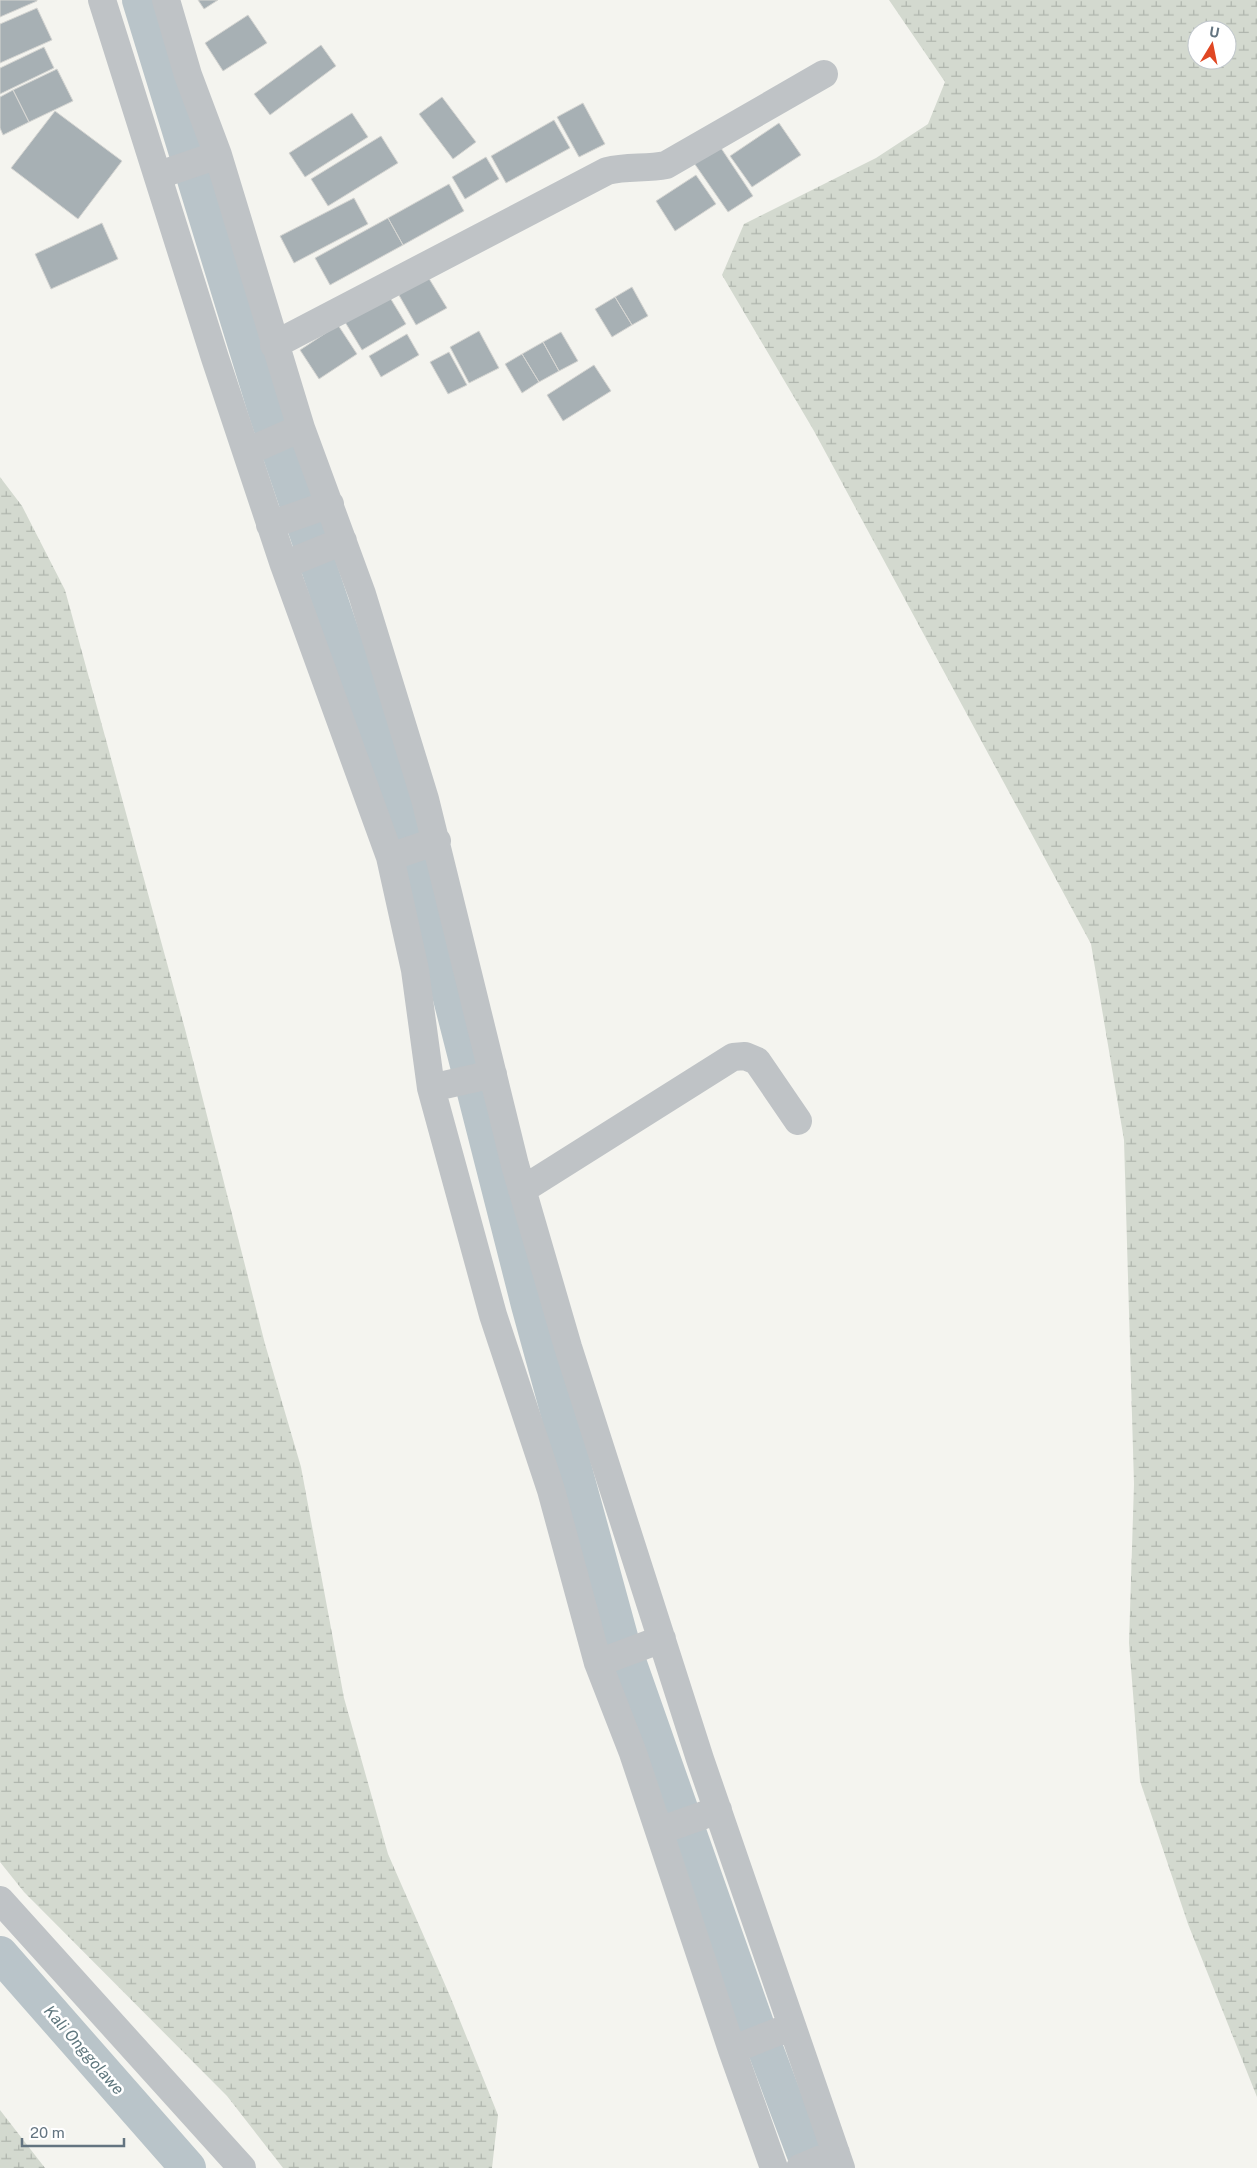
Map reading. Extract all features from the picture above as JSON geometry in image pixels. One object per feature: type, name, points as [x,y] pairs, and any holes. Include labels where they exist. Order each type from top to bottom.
[{"type":"street","points":[[102,0],[167,172],[289,563],[412,849],[488,1076],[654,1642],[784,2029],[825,2162]]},
{"type":"street","points":[[166,0],[212,156],[274,345],[293,432],[322,507],[332,546],[362,594],[412,849],[415,970],[493,1315],[606,1660],[633,1753],[668,1828],[739,2047],[774,2168]]},
{"type":"street","points":[[274,345],[607,171],[623,167],[654,168],[666,165],[824,74]]},
{"type":"street","points":[[167,172],[212,156]]},
{"type":"street","points":[[254,450],[293,432]]},
{"type":"street","points":[[276,523],[322,507]]},
{"type":"street","points":[[289,563],[332,546]]},
{"type":"street","points":[[522,1190],[733,1057],[745,1056],[757,1061],[798,1121]]},
{"type":"street","points":[[442,1086],[488,1076]]},
{"type":"street","points":[[606,1660],[654,1642]]},
{"type":"street","points":[[668,1828],[711,1813]]},
{"type":"street","points":[[0,1900],[242,2168]]},
{"type":"street","points":[[739,2047],[784,2029]]},
{"type":"green space","points":[[889,0],[1257,0],[1257,2097],[1188,1924],[1140,1781],[1129,1643],[1134,1484],[1124,1140],[1091,944],[814,431],[722,275],[744,224],[876,158],[928,124],[945,82]]},
{"type":"green space","points":[[0,477],[22,506],[65,590],[185,1029],[265,1344],[301,1467],[344,1698],[388,1854],[450,1996],[498,2115],[492,2168],[283,2168],[227,2096],[24,1892],[0,1862]]},
{"type":"green space","points":[[0,2110],[45,2168],[0,2168]]},
{"type":"building","points":[[0,0],[37,0],[37,1],[0,17]]},
{"type":"building","points":[[198,0],[218,0],[204,9]]},
{"type":"building","points":[[37,8],[52,40],[0,63],[0,24]]},
{"type":"building","points":[[248,15],[267,43],[223,71],[205,43]]},
{"type":"building","points":[[321,45],[336,66],[270,115],[254,94]]},
{"type":"building","points":[[44,47],[54,68],[0,94],[0,68]]},
{"type":"building","points":[[57,69],[73,101],[29,122],[13,90]]},
{"type":"building","points":[[13,90],[29,122],[3,135],[0,128],[0,97]]},
{"type":"building","points":[[442,97],[476,142],[453,159],[419,114]]},
{"type":"building","points":[[583,103],[605,144],[579,157],[557,117]]},
{"type":"building","points":[[55,111],[122,161],[78,219],[11,168]]},
{"type":"building","points":[[352,113],[368,137],[305,177],[289,153]]},
{"type":"building","points":[[554,120],[570,148],[506,183],[491,156]]},
{"type":"building","points":[[779,123],[801,155],[752,187],[730,156]]},
{"type":"building","points":[[381,136],[398,163],[328,206],[311,179]]},
{"type":"building","points":[[719,145],[753,196],[728,212],[694,163]]},
{"type":"building","points":[[486,157],[499,179],[465,199],[452,177]]},
{"type":"building","points":[[696,175],[716,204],[675,231],[656,201]]},
{"type":"building","points":[[449,184],[464,211],[403,245],[388,218]]},
{"type":"building","points":[[354,198],[368,224],[294,263],[280,236]]},
{"type":"building","points":[[388,218],[403,245],[330,285],[315,258]]},
{"type":"building","points":[[102,223],[118,259],[51,289],[35,254]]},
{"type":"building","points":[[425,272],[447,308],[416,325],[396,290]]},
{"type":"building","points":[[632,287],[648,316],[632,325],[615,297]]},
{"type":"building","points":[[389,296],[406,324],[362,350],[345,322]]},
{"type":"building","points":[[615,297],[632,325],[612,337],[595,309]]},
{"type":"building","points":[[338,325],[357,354],[319,379],[300,350]]},
{"type":"building","points":[[479,331],[499,368],[469,383],[450,347]]},
{"type":"building","points":[[561,332],[578,361],[559,371],[543,342]]},
{"type":"building","points":[[407,334],[419,355],[381,377],[369,356]]},
{"type":"building","points":[[543,342],[559,371],[539,382],[522,354]]},
{"type":"building","points":[[449,352],[467,385],[448,394],[430,362]]},
{"type":"building","points":[[522,354],[539,382],[522,393],[505,364]]},
{"type":"building","points":[[594,365],[611,391],[563,421],[547,395]]},
{"type":"waterway","points":[[140,0],[266,411],[410,837],[529,1305],[622,1644],[756,2024],[810,2168]]},
{"type":"waterway","name":"Kali Onggolawe","points":[[0,1954],[188,2168]]}]
